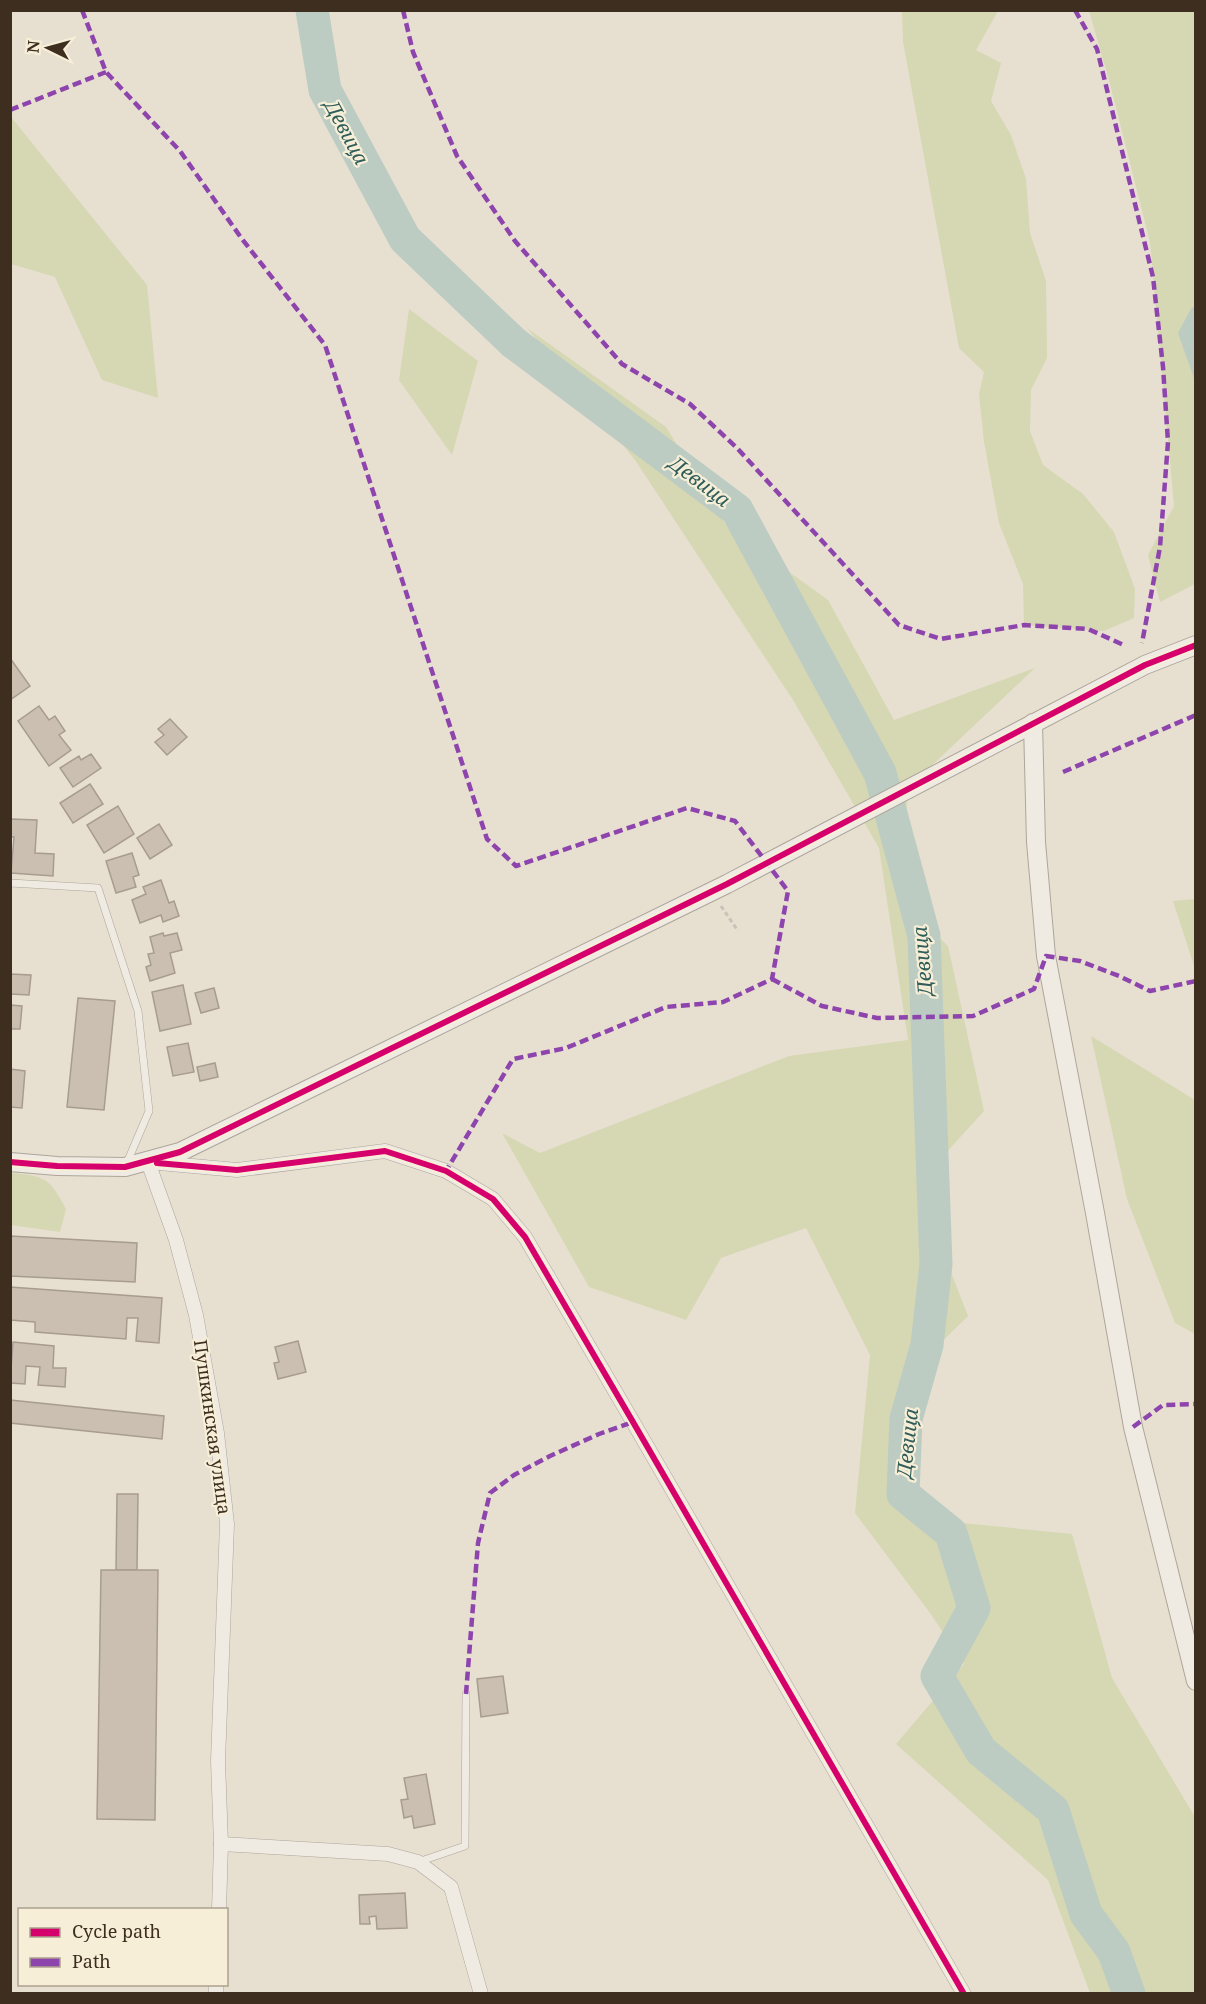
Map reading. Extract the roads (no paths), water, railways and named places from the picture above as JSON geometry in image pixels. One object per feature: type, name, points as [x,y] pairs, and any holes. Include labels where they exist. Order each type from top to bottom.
[{"type":"street","points":[[10,1162],[57,1166],[125,1167],[180,1152],[727,884],[1145,665],[1196,645]]},
{"type":"street","points":[[1033,723],[1036,842],[1046,956],[1133,1427],[1196,1681]]},
{"type":"street","points":[[148,1162],[237,1170],[385,1151],[446,1171],[493,1199],[525,1237],[964,1994]]},
{"type":"street","name":"Пушкинская улица","points":[[148,1162],[176,1240],[196,1315],[217,1433],[224,1501],[226,1524],[218,1761],[221,1844],[219,1908]]},
{"type":"street","points":[[221,1844],[388,1854],[418,1862],[451,1887],[481,1994]]},
{"type":"lane","points":[[10,883],[98,888],[138,1011],[149,1111],[125,1167]]},
{"type":"lane","points":[[418,1862],[465,1846],[466,1694]]},
{"type":"waterway","name":"Девица","points":[[312,10],[325,90],[405,239],[514,343],[737,510],[880,773],[924,936],[936,1264],[927,1345],[906,1419],[903,1494],[951,1533],[974,1608],[937,1676],[981,1751],[1053,1810],[1086,1914],[1114,1952],[1129,1994]]}]
